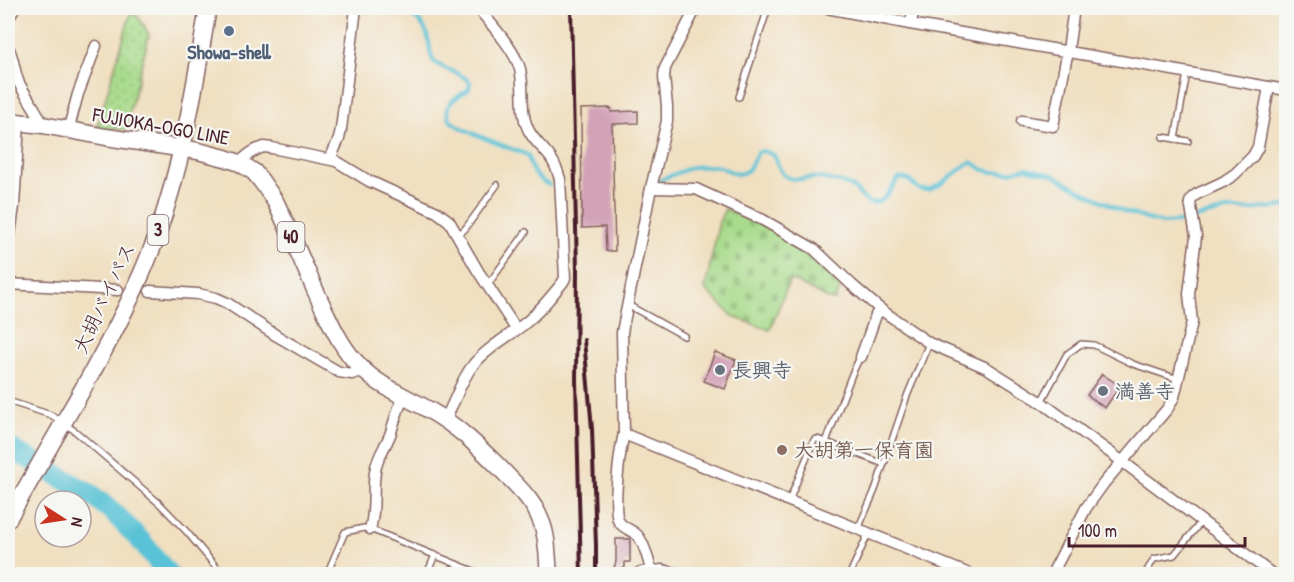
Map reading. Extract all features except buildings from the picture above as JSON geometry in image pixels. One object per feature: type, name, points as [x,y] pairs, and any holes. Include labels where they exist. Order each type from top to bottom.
[{"type":"main road","name":"大胡バイパス","points":[[11,513],[100,360],[132,297],[147,261],[162,220],[182,148],[208,8]]},
{"type":"main road","name":"FUJIOKA-OGO LINE","points":[[14,122],[198,151],[240,163],[254,172],[275,201],[333,328],[353,359],[363,370],[381,383],[445,419],[522,490],[542,522],[549,574]]},
{"type":"street","points":[[330,159],[341,129],[356,8]]},
{"type":"street","points":[[445,419],[461,384],[474,364],[538,311],[565,278],[560,179],[553,161],[532,138],[528,130],[523,113],[520,70],[517,61],[478,8]]},
{"type":"street","points":[[680,574],[663,570],[647,573],[638,536],[620,524],[617,515],[620,447],[624,434],[622,336],[667,120],[664,68],[696,8]]},
{"type":"street","points":[[827,8],[1287,90]]},
{"type":"street","points":[[910,24],[915,8]]},
{"type":"street","points":[[1022,121],[1053,126],[1074,8]]},
{"type":"street","points":[[68,130],[78,94],[96,46]]},
{"type":"street","points":[[8,47],[18,82],[39,114],[43,125]]},
{"type":"street","points":[[1052,574],[1086,508],[1104,483],[1168,408],[1174,397],[1192,322],[1189,294],[1196,236],[1190,202],[1193,197],[1235,174],[1253,156],[1258,147],[1269,87]]},
{"type":"street","points":[[8,248],[14,206],[14,122]]},
{"type":"street","points":[[240,163],[248,154],[264,147],[330,159],[369,181],[437,212],[449,221],[516,329]]},
{"type":"street","points":[[651,188],[696,189],[763,220],[818,252],[880,309],[929,343],[987,368],[1041,402],[1272,574]]},
{"type":"street","points":[[8,284],[118,290]]},
{"type":"street","points":[[150,291],[198,294],[216,298],[339,372],[352,374],[363,370]]},
{"type":"street","points":[[861,357],[880,309]]},
{"type":"street","points":[[370,529],[374,508],[376,465],[391,433],[395,416],[404,396]]},
{"type":"street","points":[[624,434],[969,574]]},
{"type":"lane","points":[[8,25],[17,8]]},
{"type":"lane","points":[[739,97],[768,8]]},
{"type":"lane","points":[[1175,139],[1187,72]]},
{"type":"lane","points":[[1163,137],[1188,141]]},
{"type":"lane","points":[[458,235],[465,229],[497,185]]},
{"type":"lane","points":[[486,284],[526,232]]},
{"type":"lane","points":[[627,305],[684,336]]},
{"type":"lane","points":[[850,574],[875,490],[907,396],[929,343]]},
{"type":"lane","points":[[1041,402],[1067,354],[1081,344],[1094,345],[1133,364],[1179,380]]},
{"type":"lane","points":[[826,442],[861,357]]},
{"type":"lane","points":[[8,401],[45,412],[60,428],[160,504],[222,574]]},
{"type":"lane","points":[[789,501],[816,439],[884,464]]},
{"type":"lane","points":[[1145,574],[1154,559],[1174,555],[1201,522]]},
{"type":"lane","points":[[327,574],[345,532],[364,528],[481,574]]},
{"type":"lane","points":[[427,574],[435,555]]},
{"type":"green space","points":[[131,12],[134,12],[149,35],[125,130],[97,127]]},
{"type":"green space","points":[[725,209],[761,225],[814,256],[842,284],[835,300],[828,299],[790,279],[770,330],[734,317],[705,289],[719,222]]},
{"type":"waterway","points":[[394,8],[417,20],[425,28],[432,58],[436,63],[470,82],[469,89],[454,99],[448,107],[451,121],[476,135],[528,155],[534,173],[549,185]]},
{"type":"waterway","points":[[660,180],[692,167],[713,166],[736,174],[743,173],[749,169],[757,153],[762,151],[774,155],[781,172],[788,178],[820,178],[840,182],[852,187],[866,201],[873,203],[884,198],[899,178],[909,180],[920,189],[930,189],[972,162],[991,172],[1010,172],[1026,168],[1053,175],[1123,211],[1163,223],[1179,222],[1227,210],[1286,206]]},
{"type":"waterway","points":[[8,447],[90,494],[112,511],[142,542],[168,574]]},
{"type":"railway","points":[[571,8],[581,574]]},
{"type":"railway","points":[[584,340],[592,429],[596,574]]},
{"type":"place","name":"Showa-shell","points":[[229,31]]},
{"type":"place","name":"長興寺","points":[[720,370]]},
{"type":"place","name":"満善寺","points":[[1103,391]]},
{"type":"place","name":"大胡第一保育園","points":[[782,450]]}]
